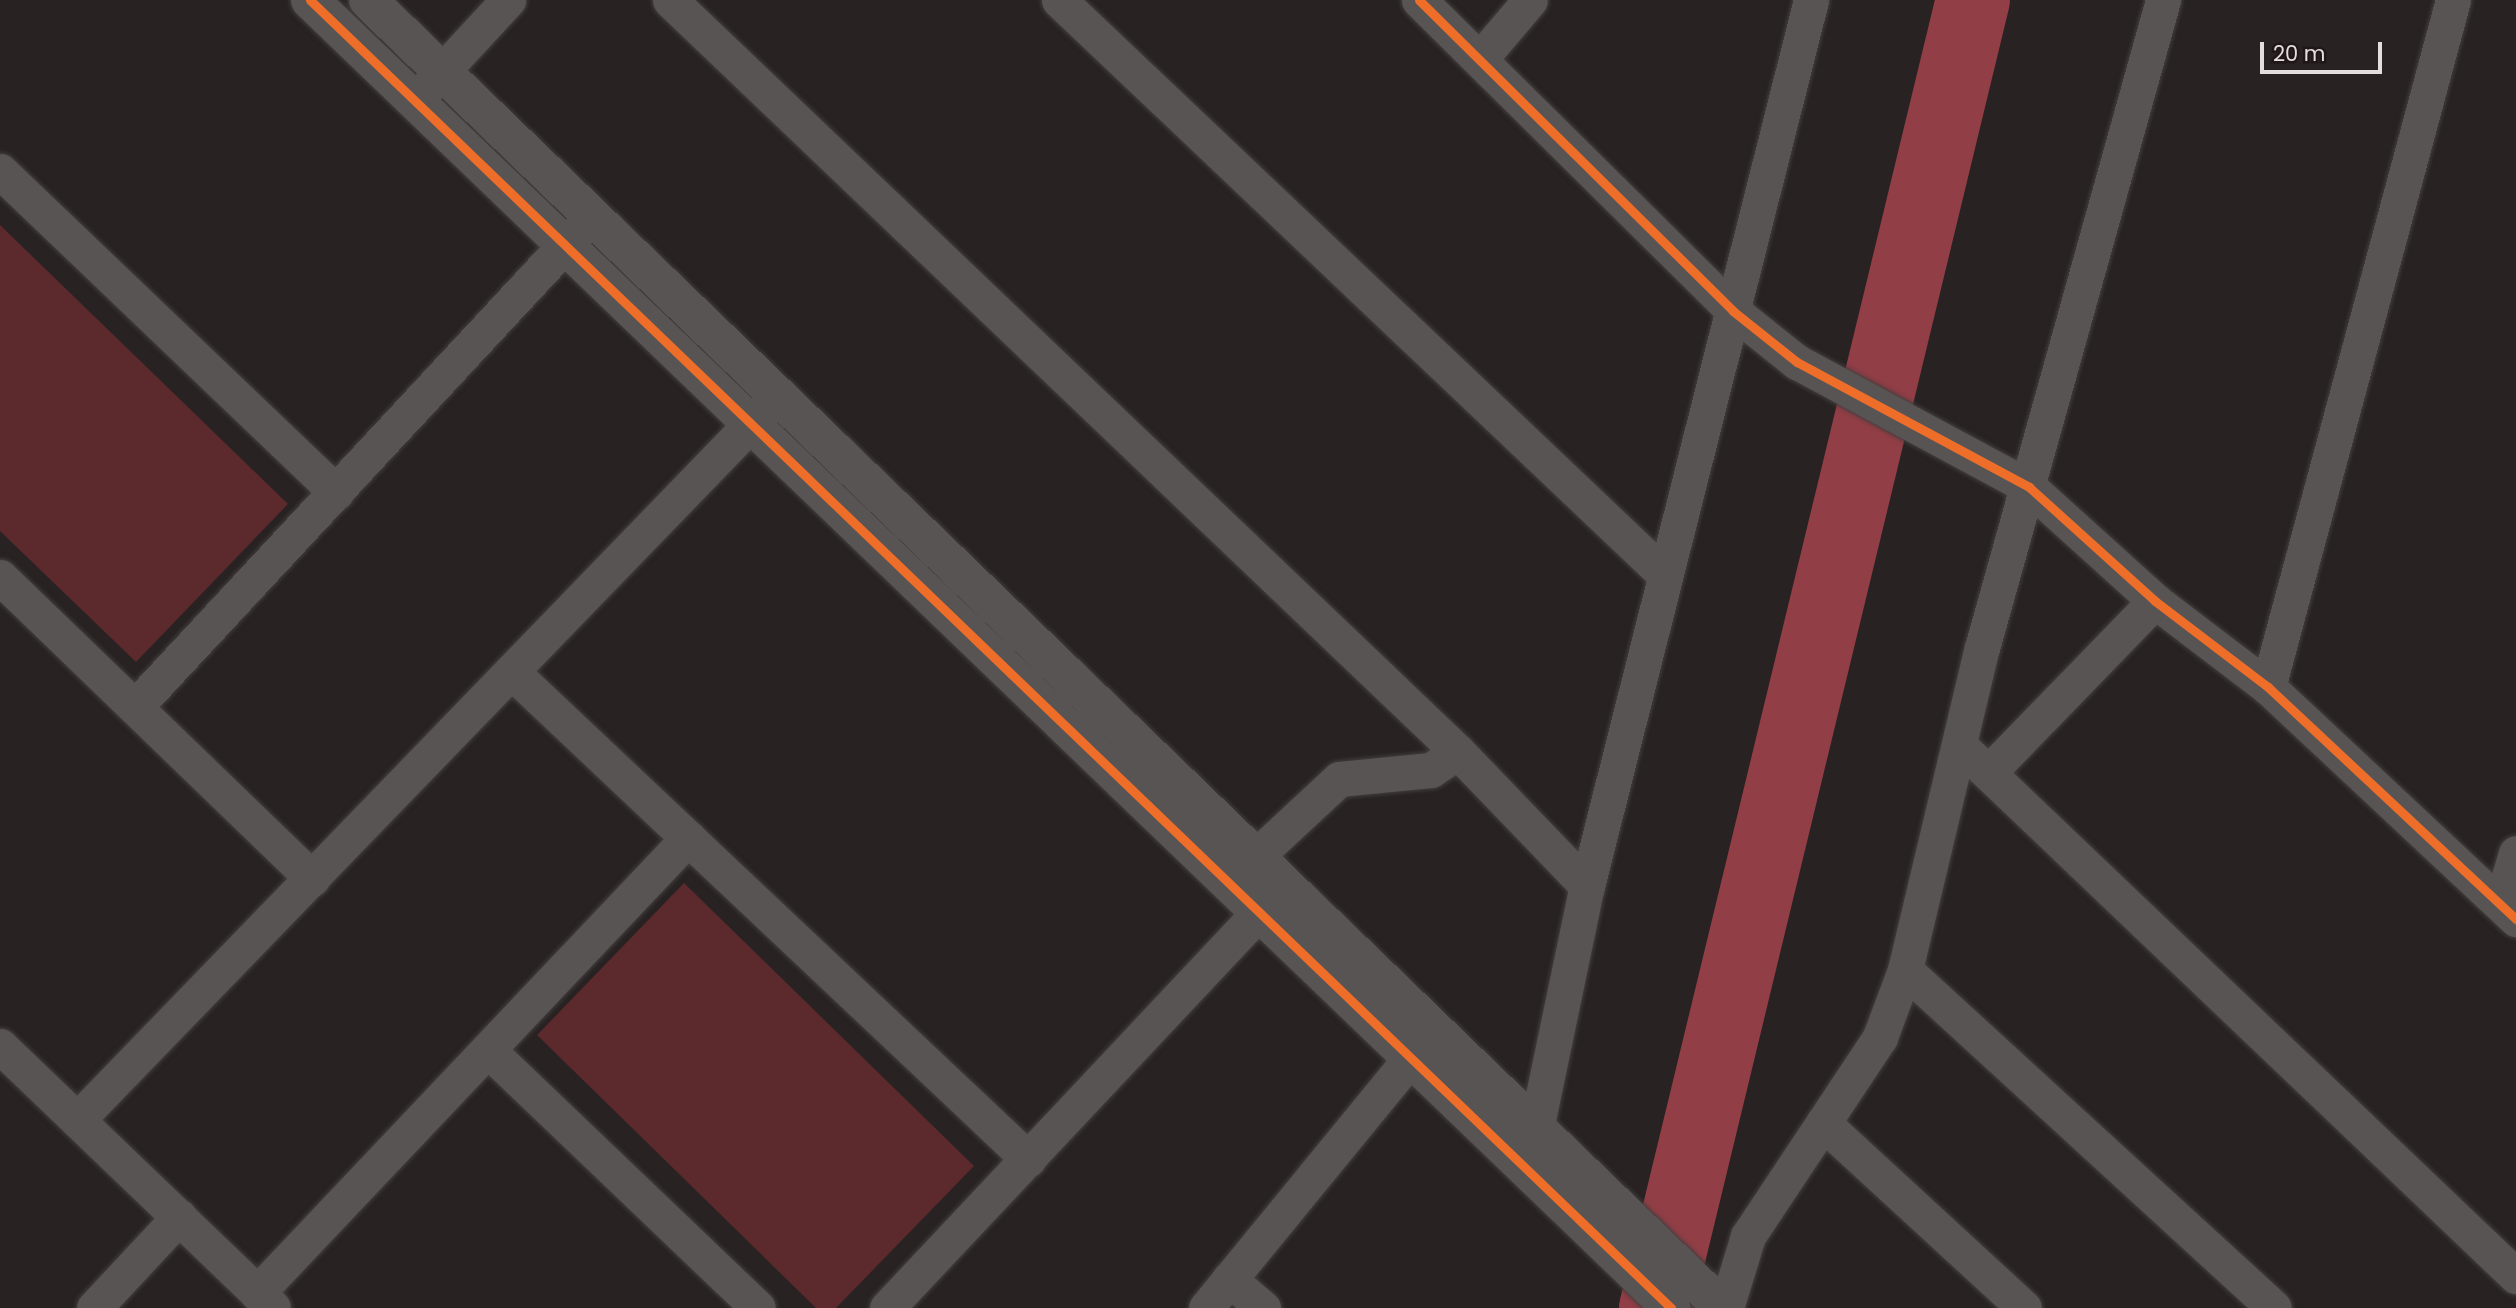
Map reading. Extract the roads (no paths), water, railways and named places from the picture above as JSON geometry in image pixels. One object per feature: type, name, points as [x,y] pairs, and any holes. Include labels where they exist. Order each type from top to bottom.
[{"type":"street","points":[[310,0],[565,245],[764,410],[1254,858],[1272,898]]},
{"type":"street","points":[[368,0],[591,217],[764,410],[1422,1045],[1526,1170],[1583,1220],[1705,1303]]},
{"type":"street","points":[[415,101],[508,0]]},
{"type":"street","points":[[670,0],[1458,752],[1587,886]]},
{"type":"street","points":[[1059,0],[1664,574]]},
{"type":"street","points":[[1419,0],[1732,311],[1797,362],[1969,450],[2029,487],[2155,601],[2268,687],[2509,911]]},
{"type":"street","points":[[1480,59],[1530,0]]},
{"type":"street","points":[[1526,1170],[1539,1125],[1587,886],[1811,0]]},
{"type":"street","points":[[1705,1303],[1880,1037],[1905,970],[2029,487],[2163,0]]},
{"type":"street","points":[[2268,687],[2453,0]]},
{"type":"street","points":[[0,172],[336,492]]},
{"type":"street","points":[[135,707],[591,217]]},
{"type":"street","points":[[77,1120],[764,410]]},
{"type":"street","points":[[0,577],[312,878]]},
{"type":"street","points":[[1990,771],[2155,601]]},
{"type":"street","points":[[512,672],[1028,1159]]},
{"type":"street","points":[[1961,747],[1990,771],[2516,1276]]},
{"type":"street","points":[[1254,858],[1339,779],[1431,770],[1458,752]]},
{"type":"street","points":[[0,1046],[265,1301],[488,1050],[688,838]]},
{"type":"street","points":[[2509,911],[2516,853]]},
{"type":"street","points":[[887,1308],[1272,898]]},
{"type":"street","points":[[1905,970],[2274,1308]]},
{"type":"street","points":[[1422,1045],[1539,1125],[1705,1303]]},
{"type":"street","points":[[1206,1308],[1422,1045]]},
{"type":"street","points":[[488,1050],[758,1308]]},
{"type":"street","points":[[1823,1123],[2024,1308]]},
{"type":"street","points":[[94,1308],[179,1217]]},
{"type":"street","points":[[1229,1279],[1263,1308]]},
{"type":"waterway","points":[[1656,1308],[1973,0]]}]
